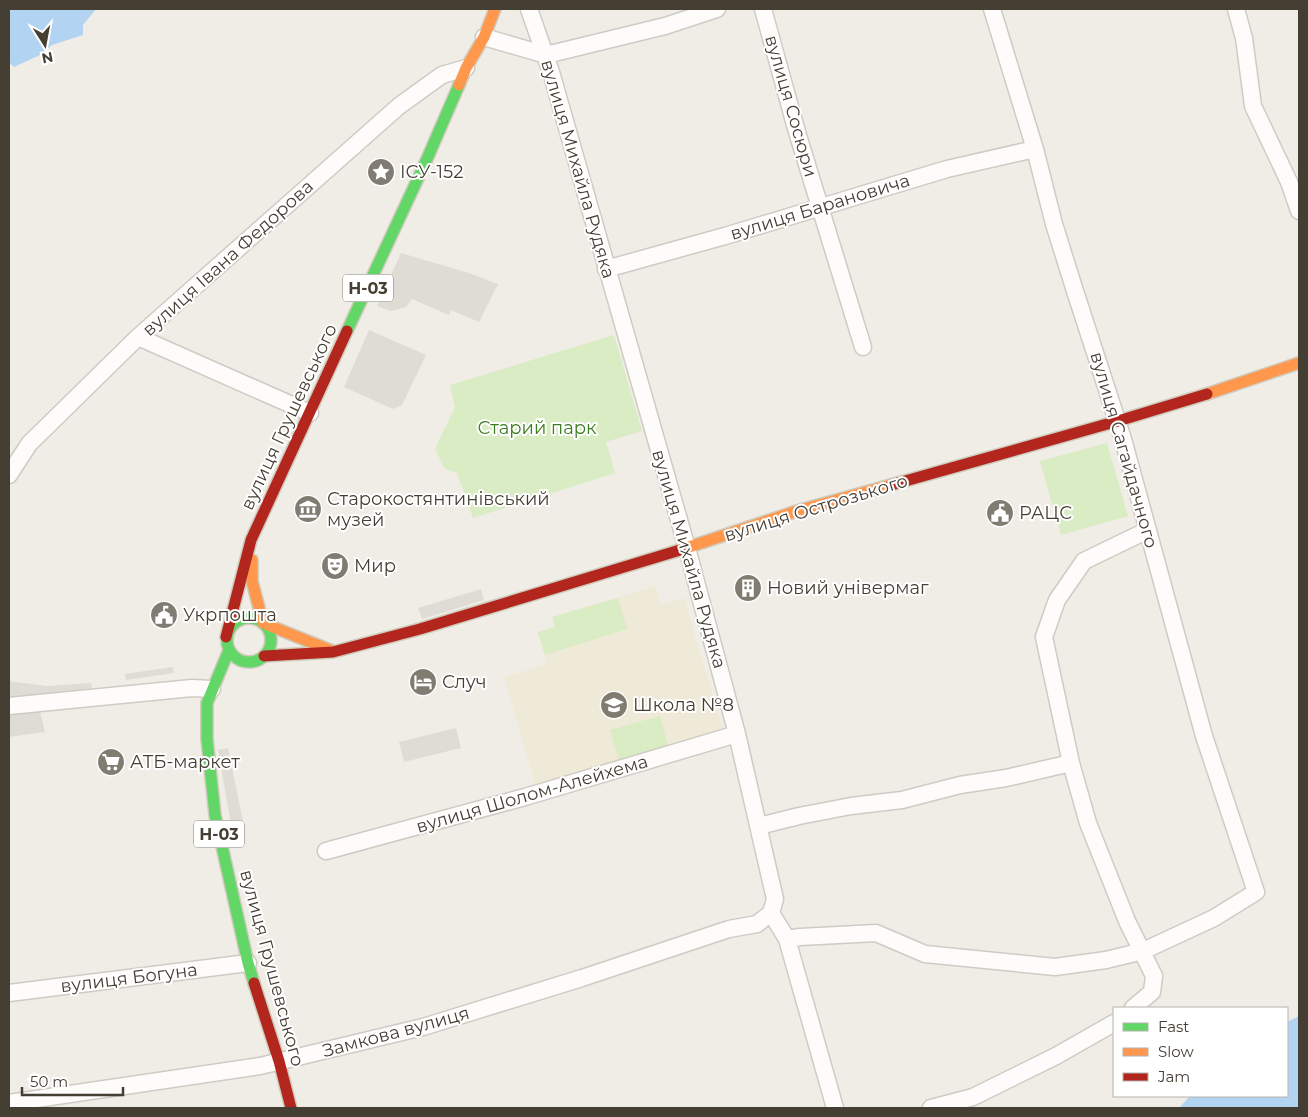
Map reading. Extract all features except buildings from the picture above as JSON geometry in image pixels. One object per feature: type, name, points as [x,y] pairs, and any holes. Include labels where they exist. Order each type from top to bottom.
[{"type":"main road","name":"вулиця Грушевського","points":[[226,636],[251,540],[427,159],[466,68],[484,37],[495,9]]},
{"type":"main road","name":"вулиця Острозького","points":[[261,658],[333,652],[420,629],[687,548],[798,511],[1118,421],[1198,397],[1299,363]]},
{"type":"main road","name":"вулиця Грушевського","points":[[251,540],[252,581],[263,623]]},
{"type":"main road","points":[[226,636],[233,625],[244,619],[257,620],[333,652]]},
{"type":"main road","name":"Н-03","points":[[261,658],[269,650],[270,636],[268,629],[263,623]]},
{"type":"main road","name":"Н-03","points":[[226,636],[229,650]]},
{"type":"main road","name":"вулиця Грушевського","points":[[229,650],[207,703],[206,739],[216,815],[248,963],[280,1061],[292,1108]]},
{"type":"main road","points":[[229,650],[233,656],[245,662],[261,658]]},
{"type":"main road","points":[[243,670],[261,658]]},
{"type":"main road","points":[[212,689],[228,680]]},
{"type":"street","name":"вулиця Михайла Рудяка","points":[[529,9],[546,55],[687,548],[737,734],[775,899],[771,912]]},
{"type":"street","points":[[484,37],[546,55],[665,26],[717,9]]},
{"type":"street","name":"вулиця Сосюри","points":[[763,9],[797,132],[863,347]]},
{"type":"street","name":"вулиця Сагайдачного","points":[[992,9],[1035,149],[1054,224],[1118,421],[1204,736],[1256,892],[1214,918],[1143,951]]},
{"type":"street","points":[[1236,9],[1244,38],[1253,106],[1289,182],[1299,211]]},
{"type":"street","name":"вулиця Івана Федорова","points":[[10,473],[29,444],[138,337],[399,106],[442,76],[466,68]]},
{"type":"street","name":"вулиця Барановича","points":[[606,269],[725,236],[947,169],[1035,149]]},
{"type":"street","points":[[138,337],[310,413]]},
{"type":"street","points":[[1134,1007],[1152,992],[1154,976],[1127,921],[1088,823],[1071,763],[1044,637],[1057,600],[1084,561],[1148,530]]},
{"type":"street","points":[[9,706],[192,688],[212,689]]},
{"type":"street","name":"вулиця Шолом-Алейхема","points":[[326,851],[525,797],[737,734]]},
{"type":"street","points":[[759,826],[851,806],[902,800],[960,785],[1006,778],[1071,763]]},
{"type":"street","points":[[771,912],[787,940],[835,1108]]},
{"type":"street","name":"Замкова вулиця","points":[[9,1103],[214,1073],[280,1061],[432,1024],[582,978],[729,929],[757,924],[771,912]]},
{"type":"street","points":[[787,940],[800,937],[876,933],[925,954],[1055,967],[1106,960],[1143,951]]},
{"type":"street","name":"вулиця Богуна","points":[[9,993],[248,963]]},
{"type":"street","points":[[931,1108],[973,1097],[1056,1056],[1113,1024]]},
{"type":"shaded area","points":[[401,253],[469,273],[498,284],[479,322],[451,310],[449,315],[412,299],[406,307],[391,311],[377,306]]},
{"type":"shaded area","points":[[369,330],[426,355],[402,405],[393,409],[344,387]]},
{"type":"shaded area","name":"Школа №8","points":[[655,586],[661,605],[684,598],[724,733],[536,788],[504,677],[547,664],[537,632],[554,627],[552,617]]},
{"type":"shaded area","points":[[481,589],[484,600],[422,619],[418,608]]},
{"type":"shaded area","points":[[173,667],[174,673],[126,680],[125,674]]},
{"type":"shaded area","points":[[9,681],[47,686],[91,683],[92,688],[9,698]]},
{"type":"shaded area","points":[[39,707],[45,732],[9,737],[9,710]]},
{"type":"shaded area","points":[[456,728],[461,748],[404,762],[399,742]]},
{"type":"shaded area","points":[[228,748],[243,821],[231,824],[218,750]]},
{"type":"green space","name":"Старий парк","points":[[614,335],[642,431],[606,442],[615,473],[473,518],[457,473],[445,469],[435,449],[455,407],[450,385]]},
{"type":"green space","points":[[1107,443],[1128,516],[1061,535],[1040,461]]},
{"type":"green space","points":[[618,598],[627,629],[545,655],[538,632],[555,627],[552,617]]},
{"type":"green space","points":[[660,716],[668,746],[619,760],[610,730]]},
{"type":"water","points":[[9,9],[96,9],[83,25],[83,35],[52,45],[40,55],[14,67],[9,63]]},
{"type":"water","points":[[1299,1016],[1299,1108],[1179,1108],[1189,1097],[1288,1097],[1288,1022]]},
{"type":"traffic: fast","points":[[347,331],[427,159],[459,85]]},
{"type":"traffic: fast","points":[[249,618],[261,622],[267,628],[271,640],[267,652],[261,658],[249,662],[237,658],[231,652],[227,640],[231,628],[237,622],[249,618]]},
{"type":"traffic: fast","points":[[229,650],[207,703],[207,739],[215,815],[254,983]]},
{"type":"traffic: slow","points":[[459,85],[466,68],[484,37],[495,9]]},
{"type":"traffic: slow","points":[[1207,394],[1299,363]]},
{"type":"traffic: slow","points":[[680,550],[797,511],[891,485]]},
{"type":"traffic: slow","points":[[252,560],[252,581],[263,623]]},
{"type":"traffic: slow","points":[[263,623],[330,650]]},
{"type":"traffic: jam","points":[[226,637],[251,540],[347,331]]},
{"type":"traffic: jam","points":[[891,485],[1207,394]]},
{"type":"traffic: jam","points":[[264,656],[333,652],[420,629],[680,550]]},
{"type":"traffic: jam","points":[[254,983],[279,1061],[291,1108]]},
{"type":"place","name":"ІСУ-152","points":[[381,172]]},
{"type":"place","name":"Старокостянтинівський музей","points":[[308,509]]},
{"type":"place","name":"РАЦС","points":[[1000,513]]},
{"type":"place","name":"Мир","points":[[335,566]]},
{"type":"place","name":"Новий універмаг","points":[[748,588]]},
{"type":"place","name":"Укрпошта","points":[[164,615]]},
{"type":"place","name":"Случ","points":[[423,682]]},
{"type":"place","name":"Школа №8","points":[[614,705]]},
{"type":"place","name":"АТБ-маркет","points":[[111,762]]}]
